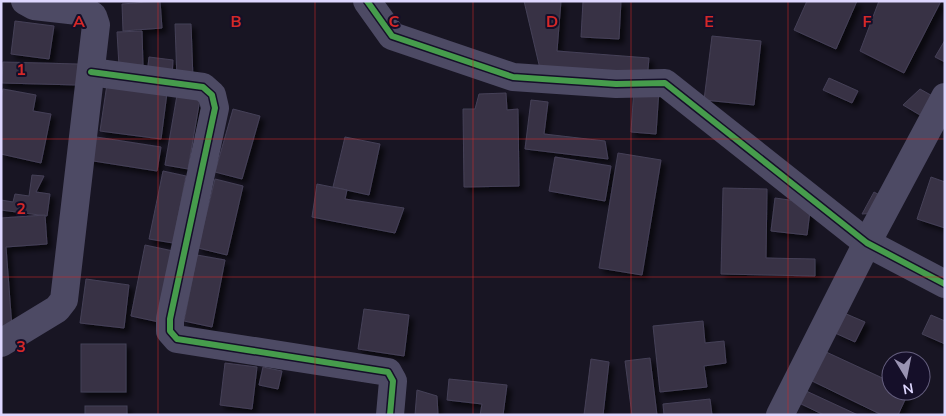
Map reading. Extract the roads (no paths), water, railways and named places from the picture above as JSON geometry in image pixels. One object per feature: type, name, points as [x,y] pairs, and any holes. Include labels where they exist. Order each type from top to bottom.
[{"type":"street","points":[[1,343],[57,309],[64,300],[98,9],[87,12],[34,6],[25,1]]},
{"type":"street","points":[[367,1],[392,36],[513,77],[616,84],[665,83],[867,243],[945,284]]},
{"type":"street","points":[[90,72],[203,87],[212,95],[215,108],[170,319],[170,330],[177,338],[388,372],[393,381],[390,415]]},
{"type":"street","points":[[780,415],[867,243],[945,97]]}]
